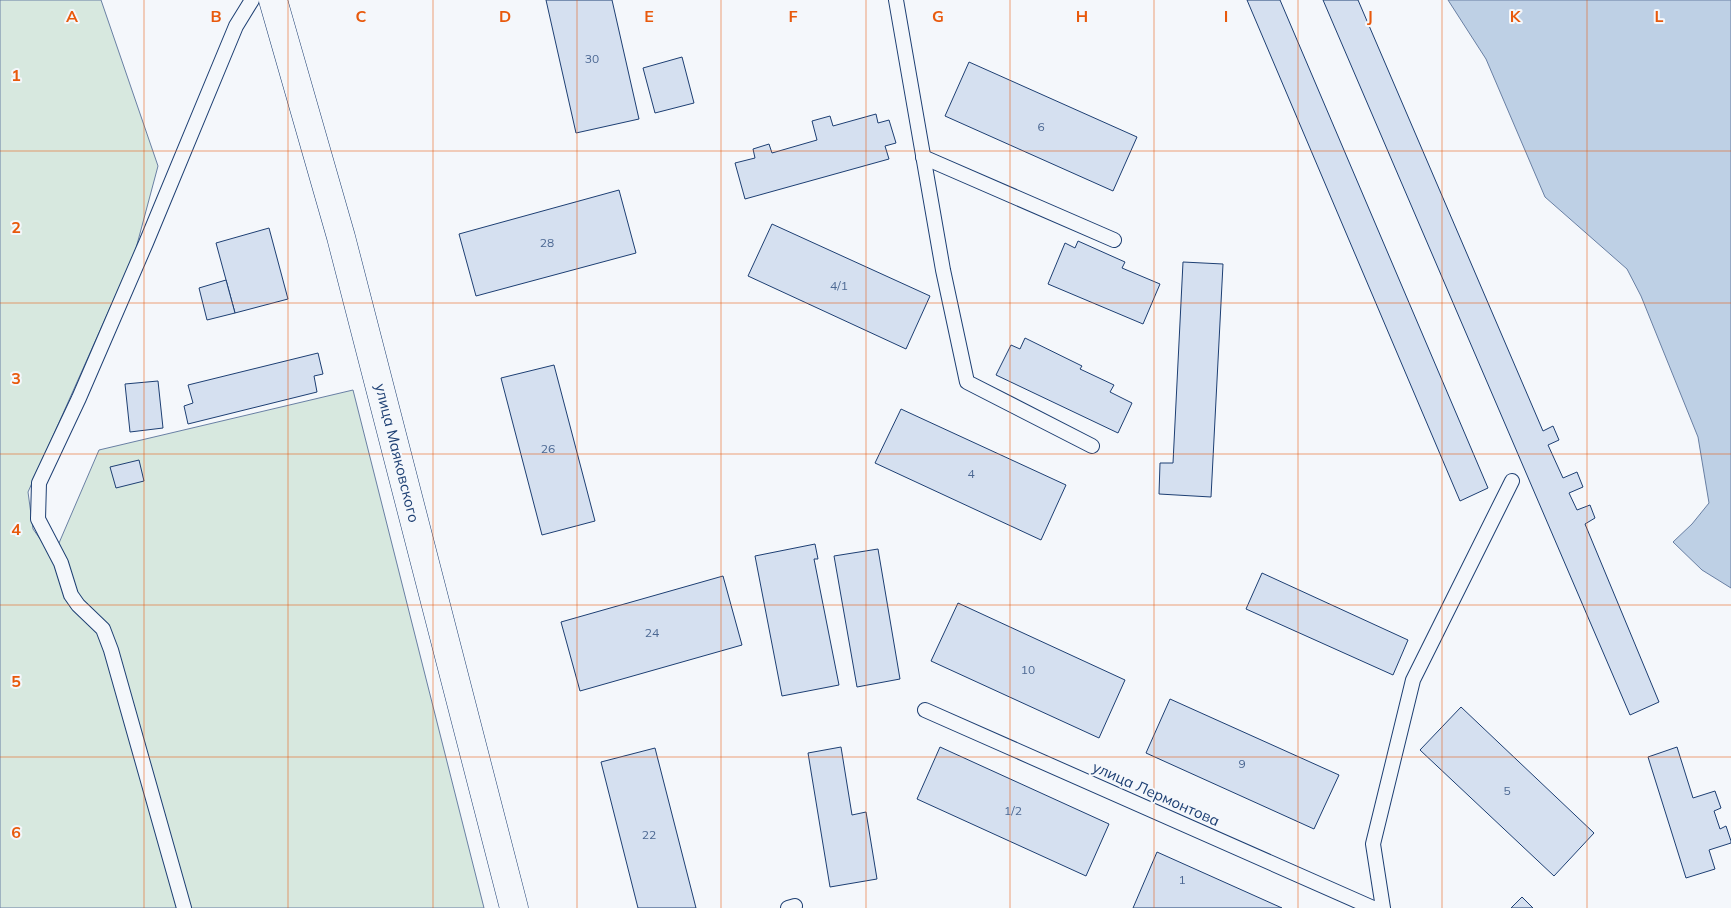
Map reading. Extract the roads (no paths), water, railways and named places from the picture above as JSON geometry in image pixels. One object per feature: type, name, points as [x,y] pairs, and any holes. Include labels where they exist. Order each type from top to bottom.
[{"type":"street","name":"улица Маяковского","points":[[274,0],[341,237],[514,908]]},
{"type":"lane","points":[[184,908],[103,629],[78,605],[71,595],[61,563],[38,519],[39,483],[127,288],[236,26],[252,0]]},
{"type":"lane","points":[[896,0],[943,270],[968,382],[1092,446]]},
{"type":"lane","points":[[923,157],[1114,240]]},
{"type":"lane","points":[[1383,908],[1373,844],[1413,680],[1512,482]]},
{"type":"lane","name":"улица Лермонтова","points":[[925,710],[1373,908]]},
{"type":"water","points":[[1448,0],[1731,0],[1731,588],[1702,570],[1673,542],[1692,524],[1709,503],[1698,437],[1641,296],[1627,269],[1545,197],[1486,59]]}]
